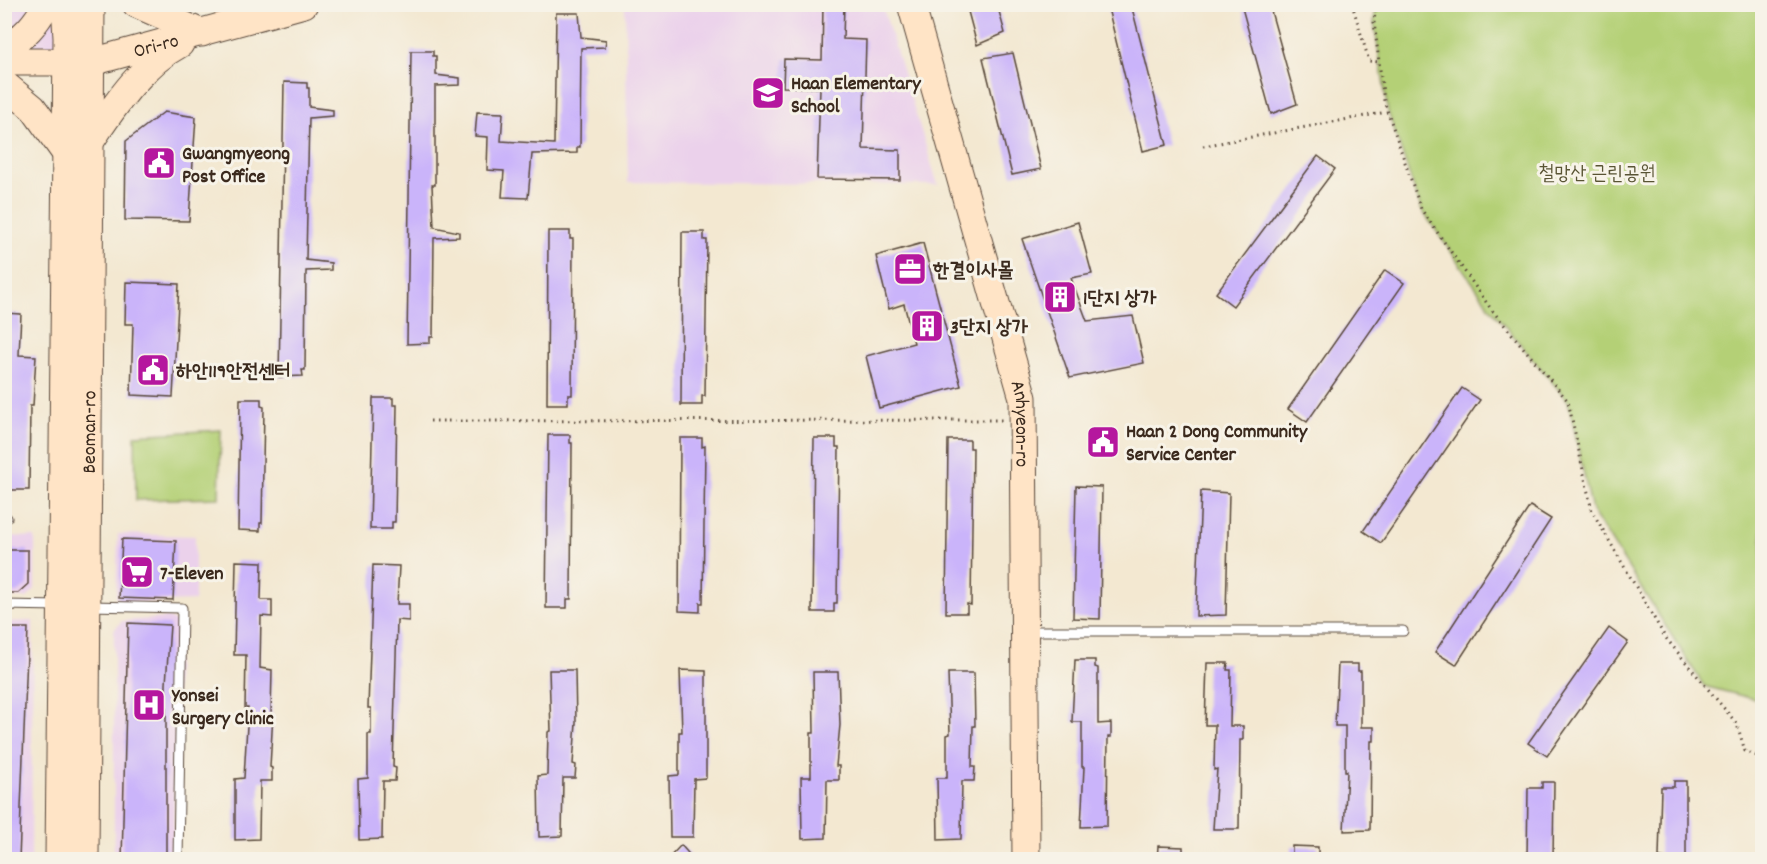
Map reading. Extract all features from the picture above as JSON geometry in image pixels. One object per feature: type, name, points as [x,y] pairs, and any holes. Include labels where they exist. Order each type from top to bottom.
[{"type":"main road","points":[[4,47],[15,43],[36,23],[47,4]]},
{"type":"main road","name":"Beoman-ro","points":[[58,860],[74,606],[92,139],[79,62],[65,4]]},
{"type":"main road","name":"Beoman-ro","points":[[85,860],[74,606],[66,154],[79,62],[91,4]]},
{"type":"main road","points":[[136,4],[202,33]]},
{"type":"main road","name":"Ori-ro","points":[[4,62],[79,62],[202,33],[304,4]]},
{"type":"main road","name":"Anhyeon-ro","points":[[911,4],[1023,398],[1026,860]]},
{"type":"main road","points":[[92,139],[140,76],[169,50],[202,33]]},
{"type":"main road","points":[[4,84],[33,108],[66,154]]},
{"type":"lane","points":[[4,605],[182,608],[178,860]]},
{"type":"lane","points":[[1026,631],[1403,631]]},
{"type":"path","points":[[1352,4],[1369,62],[1379,62]]},
{"type":"path","points":[[1376,4],[1374,22],[1388,112],[1420,209],[1491,309],[1568,401],[1592,511],[1665,637],[1737,724],[1745,751],[1762,758]]},
{"type":"path","points":[[1203,146],[1388,112]]},
{"type":"path","points":[[430,421],[1024,420]]},
{"type":"shaded area","points":[[4,5],[75,5],[80,62],[5,62]]},
{"type":"shaded area","name":"Haan Elementary School","points":[[625,5],[882,5],[938,185],[628,182]]},
{"type":"shaded area","points":[[118,534],[195,536],[195,601],[121,603],[116,598]]},
{"type":"shaded area","points":[[5,536],[35,537],[35,589],[27,598],[5,597]]},
{"type":"shaded area","points":[[169,618],[177,623],[173,859],[114,859],[114,630],[122,621]]},
{"type":"shaded area","points":[[33,621],[31,859],[5,859],[4,622]]},
{"type":"green space","name":"철망산 근린공원","points":[[1376,4],[1762,5],[1762,701],[1704,686],[1592,511],[1568,401],[1491,309],[1421,209],[1388,112],[1374,22]]},
{"type":"green space","points":[[221,430],[219,498],[136,500],[135,435]]},
{"type":"building","points":[[823,4],[844,4],[843,39],[866,40],[863,149],[900,150],[900,180],[817,179],[820,88],[783,87],[784,59],[822,60]]},
{"type":"building","points":[[966,4],[997,4],[1005,33],[977,45]]},
{"type":"building","points":[[1107,4],[1131,4],[1167,145],[1143,151]]},
{"type":"building","points":[[1241,4],[1269,4],[1297,104],[1271,114]]},
{"type":"building","points":[[556,13],[579,13],[581,37],[606,40],[605,47],[581,48],[580,147],[577,147],[577,153],[532,154],[528,198],[502,197],[504,171],[487,170],[488,137],[475,136],[477,112],[503,113],[501,141],[554,144]]},
{"type":"building","points":[[411,51],[433,51],[433,56],[436,56],[436,75],[460,78],[460,85],[435,86],[435,185],[432,185],[434,227],[459,232],[459,237],[434,238],[433,337],[430,337],[430,343],[407,344]]},
{"type":"building","points":[[1013,53],[1041,169],[1012,175],[983,58]]},
{"type":"building","points":[[284,82],[307,83],[309,107],[333,110],[333,116],[309,118],[306,260],[331,263],[331,270],[306,271],[305,370],[302,370],[303,376],[279,377]]},
{"type":"building","name":"Gwangmyeong Post Office","points":[[164,112],[196,117],[189,221],[125,220],[126,141]]},
{"type":"building","points":[[1318,156],[1335,169],[1233,306],[1216,293]]},
{"type":"building","name":"1단지 상가","points":[[1078,222],[1092,274],[1071,278],[1087,321],[1133,316],[1144,363],[1070,378],[1022,239]]},
{"type":"building","points":[[548,231],[570,231],[570,239],[573,239],[572,395],[568,395],[568,404],[547,404]]},
{"type":"building","points":[[682,232],[704,232],[704,240],[707,240],[705,396],[702,396],[702,405],[681,405]]},
{"type":"building","name":"3단지 상가","points":[[923,243],[961,386],[879,408],[866,356],[914,343],[904,304],[889,309],[876,256]]},
{"type":"building","points":[[1385,270],[1404,283],[1307,422],[1288,409]]},
{"type":"building","points":[[126,282],[179,284],[173,397],[131,395],[133,324],[125,324]]},
{"type":"building","points":[[4,313],[21,314],[19,355],[36,356],[33,406],[30,406],[29,490],[4,490]]},
{"type":"building","points":[[1462,388],[1480,400],[1381,543],[1363,531]]},
{"type":"building","points":[[373,398],[393,398],[393,405],[397,405],[395,522],[392,522],[392,529],[370,529]]},
{"type":"building","points":[[240,399],[261,399],[261,406],[264,407],[260,531],[238,530]]},
{"type":"building","points":[[548,435],[570,435],[570,443],[572,443],[571,599],[567,599],[567,608],[546,608]]},
{"type":"building","points":[[680,438],[702,438],[702,447],[705,446],[703,603],[700,603],[700,612],[679,611]]},
{"type":"building","points":[[814,438],[836,438],[836,447],[839,447],[837,603],[834,603],[834,612],[812,612]]},
{"type":"building","points":[[948,440],[970,440],[970,448],[973,448],[971,605],[967,604],[967,613],[946,613]]},
{"type":"building","points":[[1076,486],[1102,487],[1100,619],[1073,618]]},
{"type":"building","points":[[1201,491],[1229,493],[1226,615],[1196,616]]},
{"type":"building","points":[[1530,506],[1551,519],[1456,665],[1435,652]]},
{"type":"building","points":[[122,539],[176,541],[173,600],[119,598]]},
{"type":"building","points":[[4,550],[28,550],[28,584],[18,593],[4,593]]},
{"type":"building","points":[[236,561],[262,562],[261,600],[272,600],[272,617],[261,616],[260,668],[272,670],[271,714],[273,714],[270,767],[272,768],[272,781],[260,781],[259,839],[235,840],[235,779],[244,778],[248,708],[245,708],[246,655],[234,655]]},
{"type":"building","points":[[373,565],[399,566],[397,604],[409,604],[409,621],[397,620],[393,767],[396,768],[395,781],[383,781],[382,839],[359,840],[358,779],[368,778],[368,734],[371,734],[371,708],[368,708]]},
{"type":"building","points":[[128,623],[170,625],[166,684],[166,860],[122,860]]},
{"type":"building","points":[[4,628],[28,628],[19,860],[4,860]]},
{"type":"building","points":[[1609,628],[1628,642],[1547,756],[1528,743]]},
{"type":"building","points":[[1075,660],[1095,660],[1095,667],[1098,668],[1098,724],[1111,723],[1111,737],[1108,737],[1107,826],[1081,827],[1084,767],[1082,767],[1082,722],[1072,722]]},
{"type":"building","points":[[1207,663],[1228,663],[1227,670],[1231,670],[1230,726],[1243,726],[1243,740],[1240,740],[1239,829],[1213,829],[1217,769],[1214,770],[1215,725],[1205,725]]},
{"type":"building","points":[[1338,664],[1358,664],[1358,671],[1361,671],[1361,727],[1374,727],[1374,741],[1371,741],[1370,830],[1344,831],[1347,771],[1345,771],[1345,726],[1335,726]]},
{"type":"building","points":[[549,670],[575,670],[576,723],[573,764],[576,765],[575,778],[563,778],[562,836],[539,837],[538,776],[547,775],[548,732],[551,731]]},
{"type":"building","points":[[680,670],[706,671],[706,778],[694,779],[693,837],[670,837],[669,776],[679,775],[679,732],[682,732]]},
{"type":"building","points":[[813,672],[838,672],[840,725],[836,766],[839,766],[839,780],[827,780],[826,838],[802,839],[801,777],[811,777],[811,733],[814,733]]},
{"type":"building","points":[[948,673],[974,673],[975,726],[973,726],[972,767],[975,767],[974,781],[962,781],[961,839],[938,840],[937,778],[947,778],[947,735],[950,734]]},
{"type":"building","points":[[1674,781],[1686,781],[1686,860],[1659,857],[1661,787],[1674,787]]},
{"type":"building","points":[[1542,782],[1554,782],[1553,860],[1527,858],[1528,788],[1542,788]]},
{"type":"building","points":[[681,845],[694,860],[667,860]]},
{"type":"building","points":[[1158,846],[1183,847],[1183,860],[1157,860]]},
{"type":"building","points":[[1292,846],[1318,847],[1318,860],[1292,860]]},
{"type":"place","name":"Haan Elementary School","points":[[768,93]]},
{"type":"place","name":"Gwangmyeong Post Office","points":[[159,163]]},
{"type":"place","name":"한결이사몰","points":[[910,269]]},
{"type":"place","name":"1단지 상가","points":[[1060,297]]},
{"type":"place","name":"3단지 상가","points":[[927,326]]},
{"type":"place","name":"하안119안전센터","points":[[153,370]]},
{"type":"place","name":"Haan 2 Dong Community Service Center","points":[[1103,442]]},
{"type":"place","name":"7-Eleven","points":[[137,572]]},
{"type":"place","name":"Yonsei Surgery Clinic","points":[[149,705]]}]
